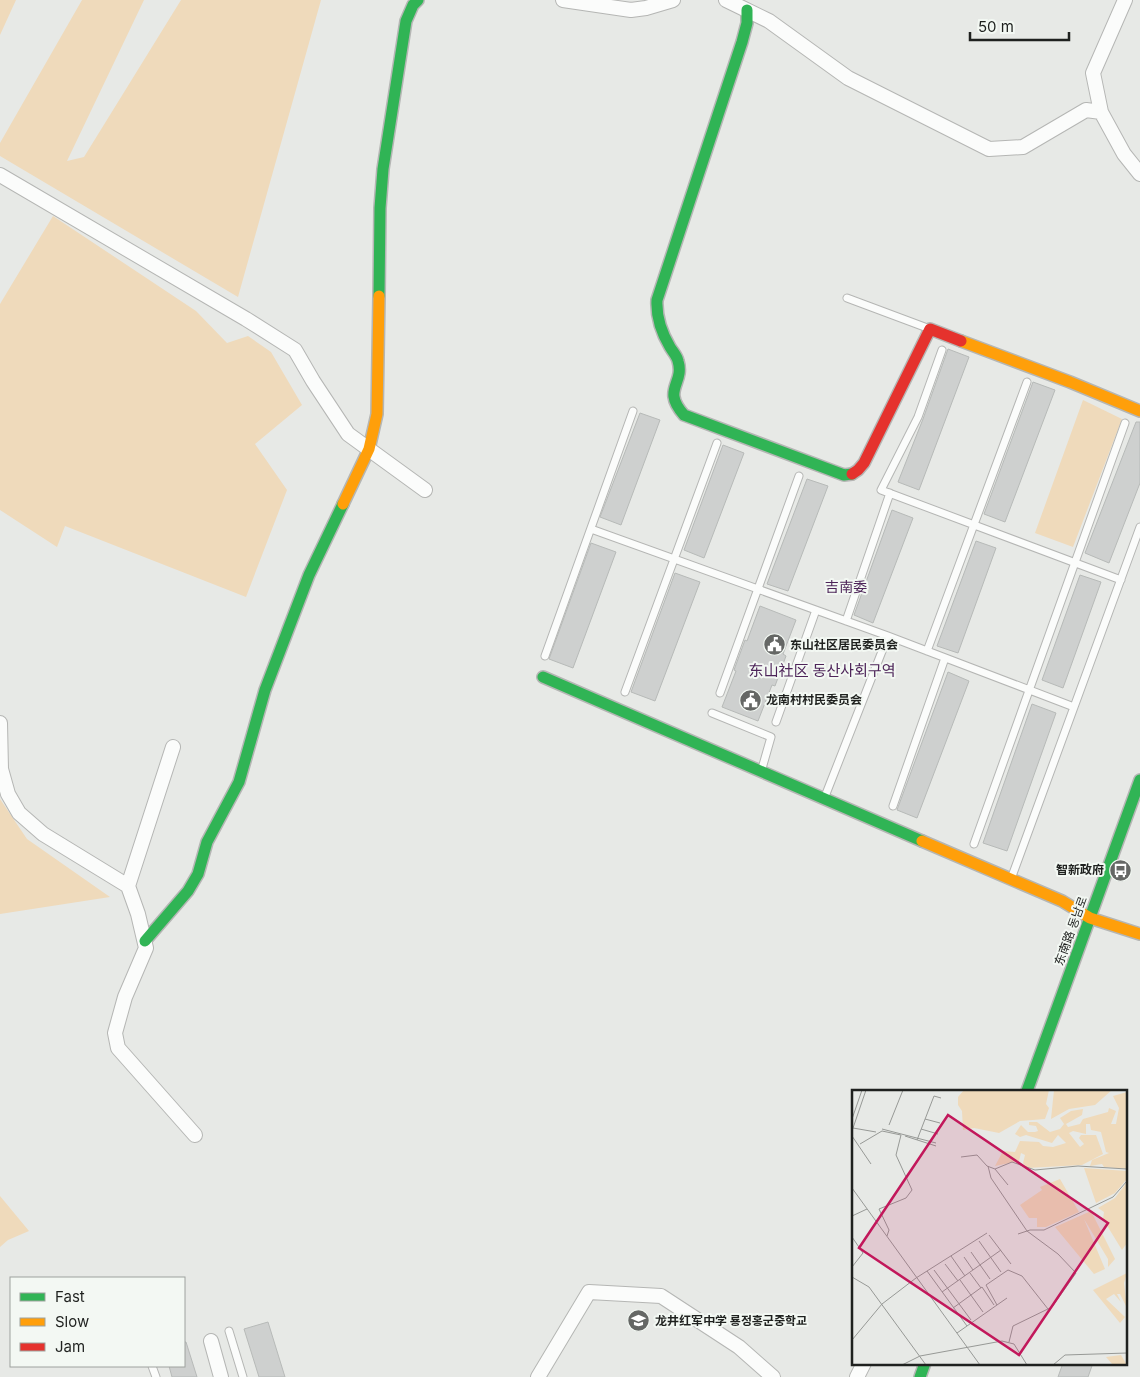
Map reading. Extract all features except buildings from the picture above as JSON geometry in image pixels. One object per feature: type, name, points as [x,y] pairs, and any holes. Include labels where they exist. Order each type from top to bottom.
[{"type":"street","points":[[145,941],[188,891],[198,874],[208,842],[239,782],[265,690],[309,575],[369,449],[377,414],[380,208],[383,169],[406,21],[413,5],[418,0]]},
{"type":"street","points":[[563,0],[631,10],[646,8],[673,0]]},
{"type":"street","points":[[726,0],[769,21],[848,78],[989,149],[1023,147],[1086,110],[1101,112]]},
{"type":"street","points":[[1125,0],[1093,73],[1101,112],[1124,154],[1140,174]]},
{"type":"street","points":[[747,10],[747,23],[742,42],[655,310],[656,321],[678,361],[679,369],[672,398],[677,408],[684,415],[844,475],[852,475],[864,463],[930,329],[1070,382],[1140,411]]},
{"type":"street","points":[[0,175],[246,319],[295,350],[348,434],[425,490]]},
{"type":"street","points":[[543,677],[1062,901],[1090,918],[1140,934]]},
{"type":"street","points":[[0,723],[1,769],[8,794],[19,813],[43,834],[128,886]]},
{"type":"street","points":[[172,747],[128,886],[146,948],[125,997],[115,1033],[118,1048],[195,1135]]},
{"type":"street","name":"东南路 동남로","points":[[1027,1090],[1140,780]]},
{"type":"street","points":[[538,1377],[590,1292],[662,1296],[739,1347],[772,1377]]},
{"type":"street","points":[[211,1340],[221,1377]]},
{"type":"street","points":[[857,1377],[864,1364]]},
{"type":"street","points":[[920,1377],[925,1364]]},
{"type":"lane","points":[[847,298],[930,329]]},
{"type":"lane","points":[[942,350],[918,416],[881,490],[1121,580]]},
{"type":"lane","points":[[927,651],[1027,382]]},
{"type":"lane","points":[[545,656],[633,411]]},
{"type":"lane","points":[[974,844],[1125,423]]},
{"type":"lane","points":[[624,692],[717,443]]},
{"type":"lane","points":[[720,693],[799,476]]},
{"type":"lane","points":[[846,622],[890,493]]},
{"type":"lane","points":[[1010,879],[1140,527]]},
{"type":"lane","points":[[591,528],[888,636],[1074,707]]},
{"type":"lane","points":[[776,722],[816,610]]},
{"type":"lane","points":[[824,799],[888,636]]},
{"type":"lane","points":[[893,806],[945,658]]},
{"type":"lane","points":[[712,713],[771,737],[761,772]]},
{"type":"lane","points":[[229,1331],[243,1377]]},
{"type":"shaded area","points":[[0,0],[16,0],[0,35]]},
{"type":"shaded area","points":[[82,0],[144,0],[67,161],[84,157],[181,0],[321,0],[238,297],[0,156],[0,143]]},
{"type":"shaded area","points":[[53,216],[196,311],[227,343],[248,336],[271,352],[302,405],[255,444],[287,490],[246,597],[65,526],[57,547],[0,510],[0,304]]},
{"type":"shaded area","points":[[1083,400],[1122,419],[1073,547],[1035,533]]},
{"type":"shaded area","points":[[0,799],[27,839],[110,897],[0,914]]},
{"type":"shaded area","points":[[0,1196],[29,1231],[8,1240],[0,1247]]},
{"type":"traffic: fast","points":[[379,296],[380,208],[383,169],[406,21],[413,5],[418,0]]},
{"type":"traffic: fast","points":[[747,10],[747,23],[742,42],[657,300],[658,319],[678,361],[679,375],[674,399],[684,415],[844,475],[852,474]]},
{"type":"traffic: fast","points":[[145,941],[188,891],[198,874],[207,842],[239,782],[265,690],[309,575],[343,504]]},
{"type":"traffic: fast","points":[[543,677],[922,841]]},
{"type":"traffic: fast","points":[[1027,1090],[1140,780]]},
{"type":"traffic: fast","points":[[920,1377],[925,1364]]},
{"type":"traffic: slow","points":[[343,504],[369,449],[377,414],[379,296]]},
{"type":"traffic: slow","points":[[961,341],[1070,382],[1140,411]]},
{"type":"traffic: slow","points":[[922,841],[1062,901],[1090,918],[1140,934]]},
{"type":"traffic: jam","points":[[852,474],[864,463],[930,329],[961,341]]},
{"type":"place","name":"东山社区居民委员会","points":[[774,645]]},
{"type":"place","name":"龙南村村民委员会","points":[[750,700]]},
{"type":"place","name":"智新政府","points":[[1120,870]]},
{"type":"place","name":"龙井红军中学 룡정홍군중학교","points":[[639,1321]]},
{"type":"district","name":"吉南委","points":[[846,587]]},
{"type":"district","name":"东山社区 동산사회구역","points":[[822,671]]}]
